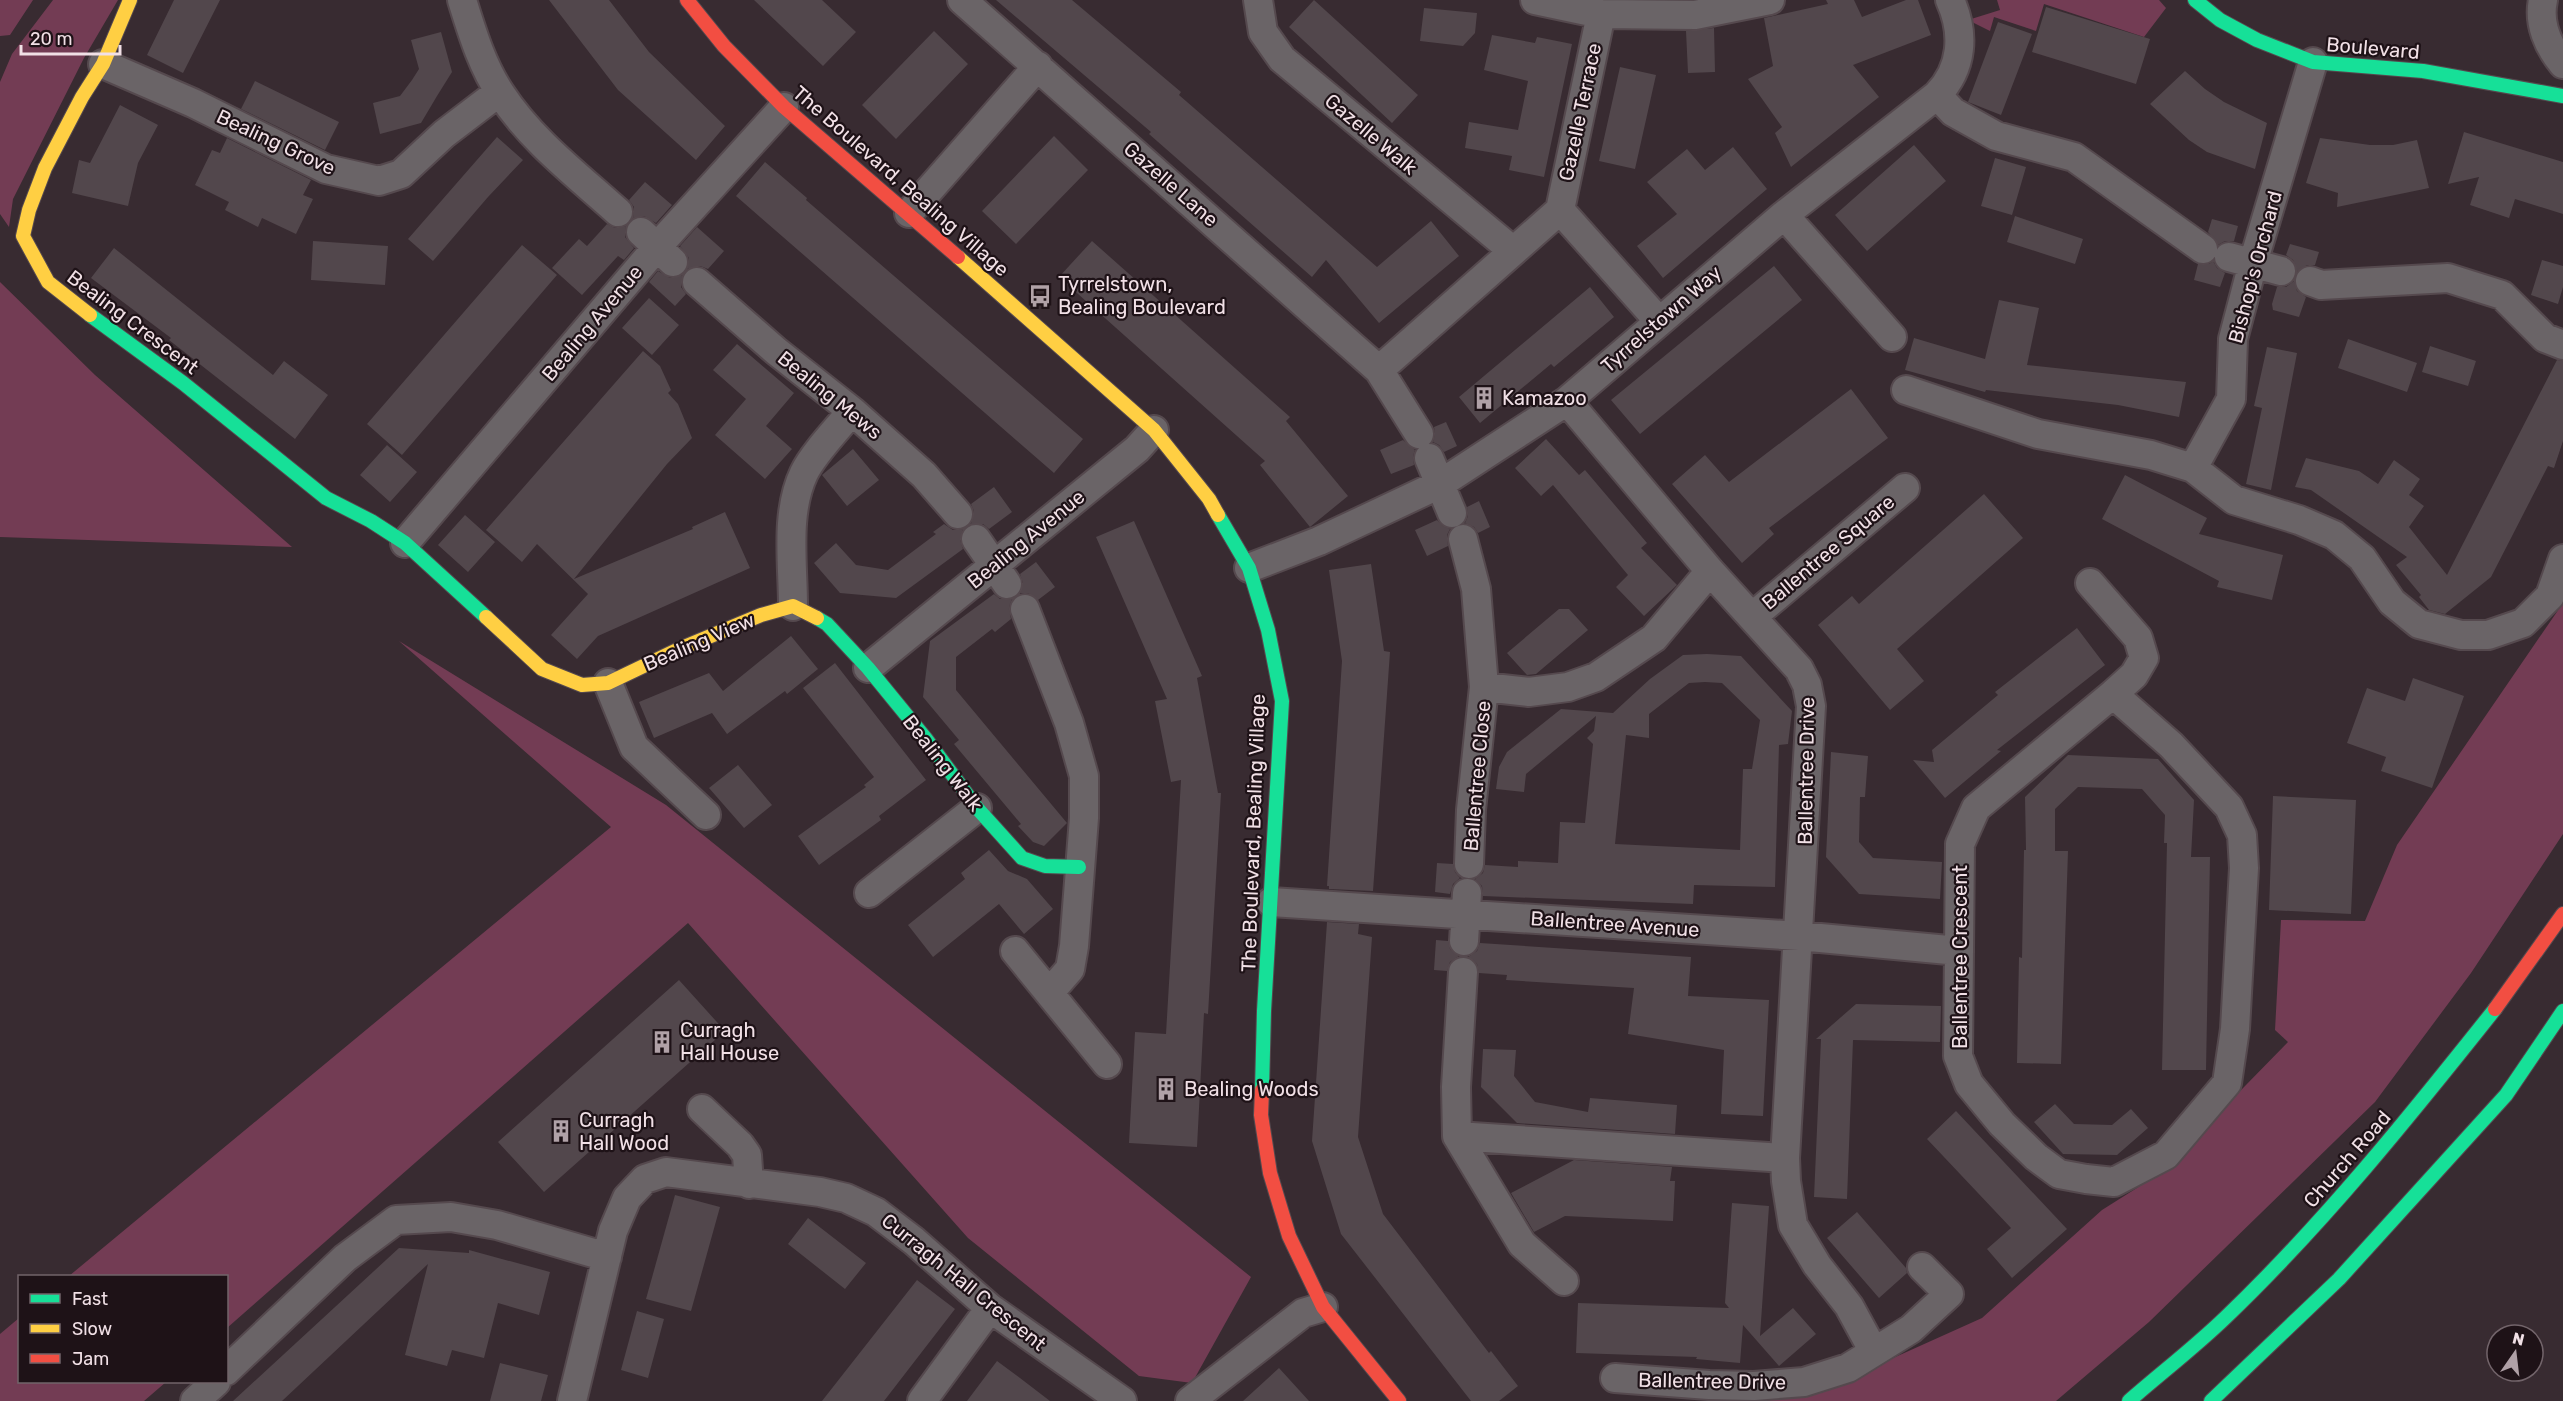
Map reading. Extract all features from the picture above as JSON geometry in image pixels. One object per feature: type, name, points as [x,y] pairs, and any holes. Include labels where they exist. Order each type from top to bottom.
[{"type":"street","name":"Bealing Crescent","points":[[130,0],[103,64],[82,97],[45,168],[28,210],[23,236],[48,282],[183,383],[326,498],[371,521],[405,543]]},
{"type":"street","points":[[462,0],[476,46],[499,92],[524,125],[618,212]]},
{"type":"street","name":"The Boulevard, Bealing Village","points":[[687,0],[724,46],[784,107],[909,213],[1154,430],[1209,499],[1249,568],[1268,630],[1282,701],[1264,1011],[1262,1115],[1270,1173],[1289,1236],[1323,1307],[1399,1401]]},
{"type":"street","name":"Gazelle Lane","points":[[962,0],[1379,370],[1424,446],[1440,484]]},
{"type":"street","name":"Gazelle Walk","points":[[1258,0],[1263,32],[1282,58],[1512,250]]},
{"type":"street","points":[[1535,0],[1600,14],[1695,15],[1770,0]]},
{"type":"street","name":"Tyrrelstown Way","points":[[1249,568],[1319,541],[1440,484],[1567,400],[1658,320],[1784,215],[1937,95],[1950,82],[1960,45],[1958,17],[1950,0]]},
{"type":"street","name":"Boulevard","points":[[2195,0],[2220,20],[2257,40],[2313,62],[2424,71],[2563,96]]},
{"type":"street","points":[[2543,0],[2540,14],[2552,50],[2563,64]]},
{"type":"street","name":"Gazelle Terrace","points":[[1560,210],[1600,14]]},
{"type":"street","name":"Bishop's Orchard","points":[[2193,468],[2231,399],[2233,339],[2228,256],[2313,62]]},
{"type":"street","name":"Bealing Grove","points":[[103,64],[194,103],[326,169],[379,181],[400,174],[444,134],[499,92]]},
{"type":"street","points":[[909,213],[1038,66]]},
{"type":"street","points":[[1937,95],[1953,112],[1996,136],[2074,157],[2183,237],[2228,256],[2281,271]]},
{"type":"street","name":"Bealing Avenue","points":[[405,543],[657,247],[784,107]]},
{"type":"street","points":[[1379,370],[1512,250],[1560,210],[1658,320]]},
{"type":"street","points":[[1784,215],[1892,337]]},
{"type":"street","points":[[2310,281],[2321,285],[2448,278],[2502,295],[2545,338],[2563,345]]},
{"type":"street","name":"Bealing Mews","points":[[697,282],[776,351],[852,411],[924,475],[957,514]]},
{"type":"street","points":[[1906,390],[2038,434],[2151,455],[2193,468],[2234,500],[2299,520],[2334,535],[2362,558],[2392,602],[2419,624],[2461,635],[2488,635],[2523,623],[2550,596],[2563,559]]},
{"type":"street","name":"Ballentree Drive","points":[[1567,400],[1710,572],[1799,669],[1807,685],[1811,706],[1785,1158],[1786,1181],[1794,1225],[1817,1264],[1848,1306],[1874,1352]]},
{"type":"street","points":[[793,606],[793,525],[796,498],[804,472],[852,411]]},
{"type":"street","name":"Bealing Avenue","points":[[868,668],[1001,575],[1137,449],[1154,430]]},
{"type":"street","points":[[1440,484],[1452,513]]},
{"type":"street","name":"Ballentree Square","points":[[1752,616],[1905,488]]},
{"type":"street","points":[[976,539],[1001,575]]},
{"type":"street","name":"Ballentree Close","points":[[1463,539],[1476,589],[1484,687],[1471,810],[1469,864]]},
{"type":"street","name":"Bealing View","points":[[405,543],[542,669],[582,685],[608,683],[677,650],[761,615],[793,606]]},
{"type":"street","name":"Ballentree Close","points":[[1484,687],[1529,692],[1568,687],[1596,677],[1654,638],[1710,572]]},
{"type":"street","name":"Ballentree Crescent","points":[[2090,583],[2138,638],[2144,658],[2134,675],[1976,808],[1960,844],[1958,1056],[1969,1084],[2036,1157],[2059,1174],[2114,1182],[2166,1155],[2227,1083],[2236,1017],[2244,868],[2242,835],[2229,807],[2171,745],[2113,693]]},
{"type":"street","name":"Bealing Walk","points":[[793,606],[827,624],[868,668],[926,739],[977,808],[1022,858],[1045,866],[1079,867]]},
{"type":"street","points":[[1025,609],[1069,723],[1084,776],[1084,818],[1070,969],[1050,992]]},
{"type":"street","points":[[608,683],[634,747],[706,815]]},
{"type":"street","points":[[869,892],[977,808]]},
{"type":"street","name":"Ballentree Avenue","points":[[1271,902],[1799,936],[1959,951]]},
{"type":"street","name":"Church Road","points":[[2129,1401],[2225,1318],[2317,1223],[2413,1113],[2513,986],[2563,914]]},
{"type":"street","points":[[1015,951],[1107,1064]]},
{"type":"street","points":[[1463,972],[1456,1087],[1457,1136],[1522,1244],[1564,1281]]},
{"type":"street","points":[[2211,1401],[2339,1279],[2506,1095],[2563,1011]]},
{"type":"street","points":[[702,1109],[740,1145],[747,1155],[749,1184]]},
{"type":"street","points":[[1457,1136],[1785,1158]]},
{"type":"street","name":"Curragh Hall Crescent","points":[[607,1257],[613,1232],[627,1198],[645,1179],[666,1172],[820,1192],[846,1198],[876,1212],[915,1241],[990,1308],[1122,1401]]},
{"type":"street","points":[[228,1369],[345,1258],[396,1220],[451,1216],[497,1225],[607,1257],[572,1401]]},
{"type":"street","name":"Ballentree Drive","points":[[1615,1378],[1754,1386],[1804,1382],[1848,1368],[1911,1329],[1949,1294],[1922,1267]]},
{"type":"street","points":[[1190,1401],[1303,1313],[1323,1307]]},
{"type":"street","points":[[922,1401],[990,1308]]},
{"type":"street","points":[[195,1401],[215,1383]]},
{"type":"shaded area","points":[[0,0],[33,0],[10,35],[0,36]]},
{"type":"shaded area","points":[[53,0],[118,0],[84,58],[13,199],[9,227],[0,214],[0,82],[12,54]]},
{"type":"shaded area","points":[[1997,0],[2159,0],[2166,8],[2144,37],[2044,4],[2036,31],[1994,17],[1990,31],[1968,20],[2000,10]]},
{"type":"shaded area","points":[[0,282],[95,375],[292,547],[0,537]]},
{"type":"shaded area","points":[[2563,603],[2563,834],[2471,973],[2375,1102],[2149,1322],[2056,1401],[1730,1401],[1735,1396],[1882,1363],[1982,1318],[2102,1210],[2159,1174],[2288,1042],[2275,1030],[2281,920],[2365,921],[2397,845]]},
{"type":"shaded area","points":[[399,641],[666,805],[1251,1277],[1192,1383],[1139,1376],[968,1238],[688,923],[228,1327],[228,1275],[70,1275],[611,827]]},
{"type":"shaded area","points":[[18,1319],[18,1383],[165,1383],[144,1401],[0,1401],[0,1334]]},
{"type":"building","points":[[174,0],[220,0],[183,73],[147,55]]},
{"type":"building","points":[[549,0],[609,0],[649,52],[725,126],[696,160],[618,90]]},
{"type":"building","points":[[754,0],[822,0],[856,32],[823,66]]},
{"type":"building","points":[[996,0],[1072,0],[1181,92],[1179,95],[1377,267],[1431,221],[1459,256],[1379,323],[1326,260],[1312,277],[1149,134],[1151,132]]},
{"type":"building","points":[[1314,0],[1418,95],[1392,123],[1289,27]]},
{"type":"building","points":[[1826,0],[1854,0],[1862,17],[1906,0],[1918,0],[1931,35],[1853,65],[1879,97],[1791,167],[1775,133],[1782,127],[1748,79],[1773,66],[1764,18],[1828,4]]},
{"type":"building","points":[[2046,7],[2150,39],[2136,84],[2032,52]]},
{"type":"building","points":[[1424,8],[1477,13],[1475,33],[1463,46],[1420,41]]},
{"type":"building","points":[[1998,22],[2032,34],[2001,115],[1968,102]]},
{"type":"building","points":[[1714,28],[1715,72],[1688,73],[1686,31]]},
{"type":"building","points":[[934,31],[968,64],[896,139],[862,105]]},
{"type":"building","points":[[441,32],[452,72],[421,123],[380,134],[373,103],[400,96],[419,69],[411,40]]},
{"type":"building","points":[[1492,35],[1535,43],[1537,37],[1572,44],[1544,177],[1509,170],[1512,156],[1465,148],[1469,122],[1518,130],[1528,81],[1484,70]]},
{"type":"building","points":[[1620,67],[1656,75],[1635,169],[1599,161]]},
{"type":"building","points":[[2185,71],[2224,102],[2267,123],[2255,169],[2207,152],[2189,140],[2150,104]]},
{"type":"building","points":[[255,81],[339,122],[325,150],[241,109]]},
{"type":"building","points":[[120,105],[158,125],[138,163],[128,206],[72,193],[79,160],[90,163]]},
{"type":"building","points":[[2464,132],[2563,162],[2563,214],[2515,199],[2509,218],[2470,205],[2479,177],[2448,184]]},
{"type":"building","points":[[1054,136],[1088,170],[1016,244],[982,211]]},
{"type":"building","points":[[497,137],[523,160],[433,261],[408,239]]},
{"type":"building","points":[[227,138],[311,180],[303,195],[313,199],[296,234],[262,218],[258,227],[225,210],[229,202],[195,185],[212,150],[220,153]]},
{"type":"building","points":[[2320,138],[2370,145],[2393,145],[2417,140],[2429,188],[2337,207],[2338,193],[2306,183]]},
{"type":"building","points":[[1914,145],[1946,181],[1867,251],[1835,215]]},
{"type":"building","points":[[1733,147],[1767,189],[1663,278],[1637,246],[1677,214],[1647,182],[1687,149],[1705,170]]},
{"type":"building","points":[[1995,158],[2026,167],[2012,215],[1981,206]]},
{"type":"building","points":[[765,162],[1083,439],[1054,473],[736,196]]},
{"type":"building","points":[[645,182],[672,205],[656,223],[644,216],[633,218],[634,207],[629,200]]},
{"type":"building","points":[[2015,216],[2083,239],[2075,264],[2007,242]]},
{"type":"building","points":[[2212,219],[2238,226],[2234,241],[2225,241],[2218,245],[2208,232]]},
{"type":"building","points":[[607,224],[615,228],[626,226],[625,237],[634,248],[624,260],[618,256],[582,295],[552,268],[579,239],[587,246]]},
{"type":"building","points":[[697,227],[724,251],[708,269],[700,266],[687,269],[689,258],[680,246]]},
{"type":"building","points":[[313,241],[388,246],[385,285],[311,280]]},
{"type":"building","points":[[1092,241],[1290,417],[1286,421],[1348,496],[1310,527],[1260,465],[1265,461],[1059,277]]},
{"type":"building","points":[[2290,244],[2319,252],[2315,265],[2307,265],[2297,272],[2293,260],[2286,255]]},
{"type":"building","points":[[522,245],[557,275],[402,455],[367,424]]},
{"type":"building","points":[[114,248],[273,375],[284,361],[328,395],[295,439],[169,340],[171,338],[91,278]]},
{"type":"building","points":[[2542,260],[2563,266],[2563,287],[2558,304],[2531,295]]},
{"type":"building","points":[[2213,261],[2217,268],[2225,273],[2220,287],[2194,280],[2198,264],[2209,264]]},
{"type":"building","points":[[1774,266],[1802,300],[1640,434],[1611,400]]},
{"type":"building","points":[[658,271],[670,278],[683,275],[681,287],[686,294],[675,306],[649,282]]},
{"type":"building","points":[[2294,281],[2297,291],[2306,297],[2299,317],[2273,310],[2272,304],[2277,287],[2286,287]]},
{"type":"building","points":[[1590,287],[1614,317],[1554,367],[1551,364],[1480,423],[1459,397]]},
{"type":"building","points":[[649,298],[679,325],[652,355],[622,328]]},
{"type":"building","points":[[1999,300],[2039,308],[2027,365],[2186,382],[2179,417],[2118,405],[1986,390],[1985,392],[1905,370],[1914,338],[1985,359]]},
{"type":"building","points":[[2348,339],[2417,363],[2407,392],[2338,368]]},
{"type":"building","points":[[737,344],[794,393],[766,426],[792,449],[765,479],[715,435],[746,399],[713,370]]},
{"type":"building","points":[[2430,346],[2476,361],[2468,386],[2422,372]]},
{"type":"building","points":[[2267,347],[2297,353],[2271,490],[2246,484],[2262,408],[2254,406]]},
{"type":"building","points":[[643,351],[660,366],[671,390],[668,393],[678,404],[692,438],[667,464],[574,579],[693,529],[692,527],[725,512],[750,568],[598,636],[577,659],[551,635],[588,594],[537,544],[522,562],[486,530]]},
{"type":"building","points":[[2557,360],[2563,361],[2563,441],[2554,468],[2548,466],[2491,577],[2445,614],[2429,610],[2419,597],[2421,595],[2396,565],[2407,557],[2311,490],[2295,487],[2306,458],[2359,471],[2378,484],[2394,460],[2420,479],[2409,495],[2424,506],[2409,527],[2447,575]]},
{"type":"building","points":[[1851,389],[1888,438],[1769,528],[1774,534],[1742,563],[1672,484],[1705,455],[1729,482]]},
{"type":"building","points":[[1446,422],[1457,446],[1444,452],[1439,445],[1433,442],[1434,427]]},
{"type":"building","points":[[1546,439],[1579,475],[1585,470],[1647,543],[1641,548],[1677,585],[1644,616],[1616,587],[1628,575],[1553,485],[1541,496],[1515,468]]},
{"type":"building","points":[[1403,440],[1415,450],[1414,465],[1391,474],[1380,450]]},
{"type":"building","points":[[387,445],[417,472],[390,502],[360,475]]},
{"type":"building","points":[[853,449],[879,480],[847,506],[822,475]]},
{"type":"building","points":[[2125,475],[2207,518],[2199,534],[2283,555],[2272,600],[2217,587],[2219,581],[2102,519]]},
{"type":"building","points":[[994,487],[1012,512],[989,529],[983,524],[971,524],[974,511],[971,504]]},
{"type":"building","points":[[1984,494],[2023,538],[1897,649],[1924,681],[1890,710],[1818,625],[1852,596],[1859,604]]},
{"type":"building","points":[[1479,501],[1490,527],[1478,533],[1474,527],[1465,523],[1468,516],[1467,507]]},
{"type":"building","points":[[465,515],[495,542],[468,572],[438,545]]},
{"type":"building","points":[[1437,520],[1450,529],[1447,535],[1448,546],[1427,556],[1415,530]]},
{"type":"building","points":[[1134,521],[1202,676],[1197,678],[1218,793],[1221,793],[1208,1014],[1204,1013],[1197,1147],[1129,1143],[1135,1032],[1166,1034],[1181,780],[1171,782],[1155,701],[1167,699],[1096,537]]},
{"type":"building","points":[[944,524],[953,530],[963,529],[960,540],[963,549],[896,598],[840,593],[814,563],[836,543],[856,565],[888,570],[936,534],[933,532]]},
{"type":"building","points":[[1036,562],[1055,587],[1038,600],[1028,593],[1020,593],[1023,583],[1020,574]]},
{"type":"building","points":[[1371,564],[1384,651],[1390,652],[1373,891],[1329,889],[1327,886],[1342,661],[1329,570]]},
{"type":"building","points":[[994,594],[1000,599],[1012,599],[1009,607],[1011,619],[995,632],[992,629],[956,657],[956,690],[1067,823],[1044,846],[1033,842],[1018,826],[1021,824],[954,744],[959,740],[923,697],[930,641]]},
{"type":"building","points":[[1559,609],[1569,609],[1588,630],[1536,674],[1527,675],[1507,653]]},
{"type":"building","points":[[2077,628],[2105,665],[1997,750],[2001,751],[1945,798],[1913,760],[1934,762],[1932,750],[1998,695],[1995,692]]},
{"type":"building","points":[[791,636],[818,669],[787,694],[785,691],[727,734],[712,713],[654,738],[639,702],[709,673],[723,691]]},
{"type":"building","points":[[1683,655],[1741,656],[1792,711],[1788,744],[1779,745],[1775,887],[1694,885],[1693,904],[1483,896],[1482,886],[1475,879],[1483,873],[1485,865],[1518,867],[1518,861],[1558,863],[1560,822],[1585,823],[1593,744],[1587,738],[1594,731],[1596,716],[1526,774],[1524,792],[1496,789],[1499,767],[1507,752],[1561,709],[1613,713],[1650,679]],"holes":[[[1689,683],[1722,683],[1760,720],[1752,769],[1743,769],[1740,850],[1615,844],[1626,735],[1649,738],[1649,714]]]},
{"type":"building","points":[[835,663],[926,780],[879,816],[881,820],[819,865],[798,836],[866,787],[864,785],[874,777],[803,688]]},
{"type":"building","points":[[2413,678],[2464,696],[2432,788],[2381,771],[2386,757],[2347,743],[2367,688],[2405,701]]},
{"type":"building","points":[[1831,752],[1868,756],[1865,797],[1860,797],[1859,842],[1873,858],[1942,862],[1940,899],[1859,894],[1826,857]]},
{"type":"building","points":[[2068,755],[2158,759],[2194,800],[2191,857],[2210,857],[2206,1070],[2162,1070],[2167,843],[2164,843],[2165,815],[2142,789],[2078,787],[2055,809],[2055,851],[2068,851],[2061,1064],[2017,1063],[2019,957],[2022,958],[2024,850],[2026,850],[2025,797]]},
{"type":"building","points":[[738,765],[772,805],[744,828],[709,788]]},
{"type":"building","points":[[2273,796],[2356,800],[2351,914],[2269,910]]},
{"type":"building","points":[[989,850],[1008,871],[1027,879],[1053,909],[1024,934],[999,904],[933,957],[908,925],[965,879],[961,873]]},
{"type":"building","points":[[1437,863],[1453,864],[1460,878],[1453,884],[1450,894],[1435,892]]},
{"type":"building","points":[[1327,922],[1359,924],[1358,934],[1372,937],[1358,1137],[1383,1214],[1489,1353],[1491,1351],[1518,1386],[1499,1401],[1471,1401],[1341,1234],[1312,1141]]},
{"type":"building","points":[[1436,940],[1448,941],[1450,949],[1459,956],[1450,962],[1447,971],[1434,970]]},
{"type":"building","points":[[1480,943],[1691,957],[1688,996],[1769,1000],[1763,1116],[1721,1114],[1724,1050],[1628,1034],[1634,988],[1506,980],[1507,975],[1479,973],[1477,964],[1468,957],[1477,951]]},
{"type":"building","points":[[679,980],[725,1031],[544,1192],[498,1142]]},
{"type":"building","points":[[1856,1004],[1941,1006],[1940,1042],[1853,1040],[1847,1199],[1814,1197],[1821,1039],[1816,1039]]},
{"type":"building","points":[[1483,1049],[1516,1050],[1514,1076],[1535,1102],[1588,1112],[1590,1098],[1677,1105],[1675,1134],[1517,1123],[1481,1087]]},
{"type":"building","points":[[2055,1104],[2074,1124],[2112,1125],[2131,1109],[2148,1128],[2117,1155],[2063,1154],[2034,1122]]},
{"type":"building","points":[[1956,1111],[2067,1229],[2012,1278],[1987,1249],[2011,1228],[1927,1139]]},
{"type":"building","points":[[1574,1160],[1672,1167],[1670,1181],[1675,1181],[1673,1221],[1565,1216],[1534,1232],[1511,1193]]},
{"type":"building","points":[[675,1195],[720,1207],[691,1311],[646,1299]]},
{"type":"building","points":[[1732,1203],[1769,1206],[1760,1336],[1793,1308],[1816,1334],[1779,1366],[1743,1325],[1740,1363],[1696,1359],[1697,1357],[1576,1353],[1578,1303],[1729,1308],[1725,1303]]},
{"type":"building","points":[[1857,1212],[1906,1268],[1907,1273],[1879,1298],[1827,1238]]},
{"type":"building","points":[[808,1218],[866,1263],[845,1289],[788,1244]]},
{"type":"building","points":[[399,1248],[469,1253],[469,1250],[550,1272],[539,1315],[498,1303],[484,1358],[452,1350],[447,1366],[405,1355],[428,1264],[282,1401],[233,1401]]},
{"type":"building","points":[[917,1280],[955,1309],[884,1401],[822,1401]]},
{"type":"building","points":[[637,1311],[664,1319],[648,1378],[621,1370]]},
{"type":"building","points":[[997,1361],[1020,1378],[1050,1401],[967,1401]]},
{"type":"building","points":[[500,1363],[548,1375],[541,1401],[490,1401]]},
{"type":"building","points":[[1279,1368],[1309,1401],[1243,1401]]},
{"type":"traffic: fast","points":[[2195,0],[2220,20],[2257,40],[2313,62],[2423,71],[2563,96]]},
{"type":"traffic: fast","points":[[90,315],[183,383],[326,498],[371,521],[405,543],[486,617]]},
{"type":"traffic: fast","points":[[1218,515],[1249,568],[1268,630],[1282,701],[1264,1011],[1262,1090]]},
{"type":"traffic: fast","points":[[817,618],[827,624],[868,668],[926,739],[977,808],[1022,858],[1045,866],[1079,867]]},
{"type":"traffic: fast","points":[[2129,1401],[2214,1328],[2297,1244],[2398,1129],[2495,1009]]},
{"type":"traffic: fast","points":[[2211,1401],[2339,1279],[2506,1095],[2563,1011]]},
{"type":"traffic: slow","points":[[90,315],[48,282],[23,236],[29,210],[45,168],[82,97],[103,64],[130,0]]},
{"type":"traffic: slow","points":[[958,257],[1154,430],[1209,499],[1218,515]]},
{"type":"traffic: slow","points":[[486,617],[542,669],[582,685],[608,683],[677,650],[761,615],[793,606],[817,618]]},
{"type":"traffic: jam","points":[[687,0],[724,46],[784,107],[958,257]]},
{"type":"traffic: jam","points":[[2495,1009],[2563,914]]},
{"type":"traffic: jam","points":[[1262,1090],[1261,1115],[1270,1173],[1289,1236],[1323,1307],[1399,1401]]},
{"type":"place","name":"Tyrrelstown, Bealing Boulevard","points":[[1040,296]]},
{"type":"place","name":"Kamazoo","points":[[1484,398]]},
{"type":"place","name":"Curragh Hall House","points":[[662,1042]]},
{"type":"place","name":"Bealing Woods","points":[[1166,1089]]},
{"type":"place","name":"Curragh Hall Wood","points":[[561,1131]]}]
